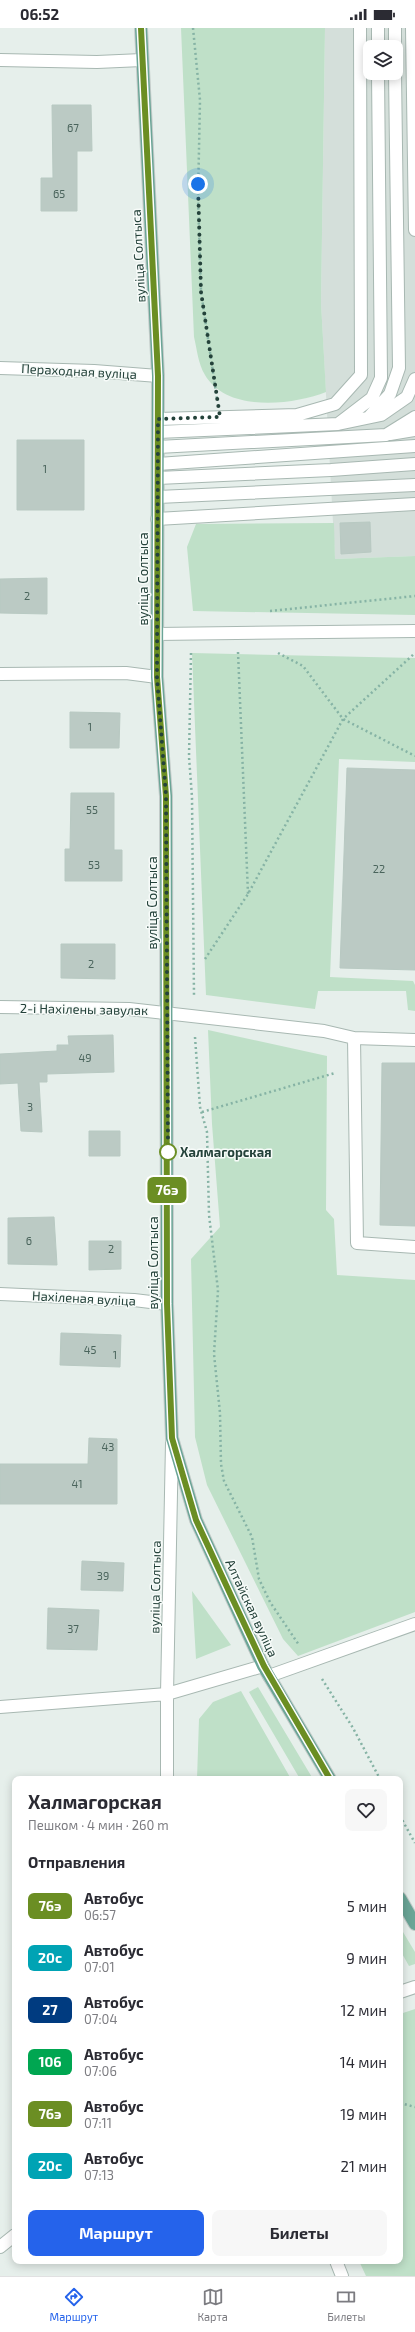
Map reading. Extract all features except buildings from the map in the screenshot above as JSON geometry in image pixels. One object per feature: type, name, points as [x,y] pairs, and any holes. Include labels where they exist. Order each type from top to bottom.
[{"type":"main road","name":"вуліца Солтыса","points":[[141,28],[158,376],[157,677],[166,796],[168,1012],[167,1304],[172,1438]]},
{"type":"main road","name":"Алтайская вуліца","points":[[172,1438],[196,1520],[266,1671],[328,1776]]},
{"type":"main road","points":[[403,1903],[415,1924]]},
{"type":"street","points":[[158,419],[297,415],[335,404],[361,375],[360,28]]},
{"type":"street","points":[[378,28],[378,40]]},
{"type":"street","points":[[395,28],[395,40]]},
{"type":"street","points":[[412,28],[415,230]]},
{"type":"street","points":[[0,60],[97,62],[142,60]]},
{"type":"street","points":[[338,424],[372,398],[381,378],[378,80]]},
{"type":"street","points":[[369,417],[390,394],[399,368],[396,80]]},
{"type":"street","name":"Пераходная вуліца","points":[[0,368],[94,371],[158,376]]},
{"type":"street","points":[[158,432],[338,424],[381,415],[407,397],[415,379]]},
{"type":"street","points":[[386,435],[415,417]]},
{"type":"street","points":[[158,447],[386,435],[415,430]]},
{"type":"street","points":[[158,464],[415,446]]},
{"type":"street","points":[[158,478],[331,470],[415,464]]},
{"type":"street","points":[[158,497],[415,485]]},
{"type":"street","points":[[158,519],[415,504]]},
{"type":"street","points":[[157,634],[415,631]]},
{"type":"street","points":[[0,674],[126,673],[157,677]]},
{"type":"street","name":"2-і Нахілены завулак","points":[[0,1007],[129,1008],[324,1032],[354,1038],[415,1040]]},
{"type":"street","points":[[354,1038],[357,1243],[415,1247]]},
{"type":"street","name":"Нахіленая вуліца","points":[[0,1294],[134,1300],[167,1304]]},
{"type":"street","name":"вуліца Солтыса","points":[[168,1776],[167,1694],[172,1438]]},
{"type":"street","points":[[0,1707],[167,1694],[311,1661],[415,1624]]},
{"type":"street","points":[[403,1991],[415,1987]]},
{"type":"street","points":[[0,2247],[12,2237]]},
{"type":"street","points":[[337,2264],[342,2276]]},
{"type":"path","points":[[193,28],[200,100],[198,198],[201,292],[220,417]]},
{"type":"path","points":[[269,611],[415,596]]},
{"type":"path","points":[[237,632],[248,894]]},
{"type":"path","points":[[192,634],[189,756],[192,797],[194,1016],[202,1112],[206,1132],[209,1215],[218,1290],[214,1354],[224,1481],[252,1537],[260,1579],[270,1602],[311,1661],[353,1728],[378,1776]]},
{"type":"path","points":[[276,652],[303,666],[343,719],[415,756]]},
{"type":"path","points":[[205,959],[248,894],[343,719],[415,653]]},
{"type":"path","points":[[202,1112],[354,1068]]},
{"type":"path","points":[[403,1821],[415,1843]]},
{"type":"path","points":[[403,2105],[415,2107]]},
{"type":"shaded area","points":[[325,28],[415,28],[415,556],[335,559],[321,303]]},
{"type":"green space","points":[[181,28],[325,28],[321,303],[326,392],[312,397],[279,402],[261,403],[244,401],[229,396],[215,387],[205,375],[201,366],[194,337]]},
{"type":"green space","points":[[334,523],[335,559],[415,556],[415,615],[193,611],[187,547],[196,524]]},
{"type":"green space","points":[[192,653],[415,658],[415,762],[339,759],[330,977],[413,981],[415,985],[415,1011],[408,1010],[406,991],[318,991],[315,1009],[206,995]]},
{"type":"green space","points":[[208,1030],[327,1056],[326,1210],[334,1219],[337,1275],[415,1280],[415,1612],[298,1656],[283,1639],[207,1485],[195,1437],[191,1259],[220,1227],[212,1124]]},
{"type":"green space","points":[[192,1591],[231,1645],[196,1659]]},
{"type":"green space","points":[[258,1687],[311,1776],[298,1776],[249,1692]]},
{"type":"green space","points":[[241,1691],[289,1776],[197,1776],[199,1719],[213,1702]]},
{"type":"green space","points":[[403,1932],[415,1952],[415,1964],[409,1966],[403,1955]]},
{"type":"green space","points":[[415,2009],[415,2276],[366,2276],[360,2264],[403,2264],[403,2013]]},
{"type":"bus line","name":"76э","points":[[141,28],[158,376],[157,677],[166,796],[168,1012],[167,1304],[172,1438],[196,1520],[264,1666],[328,1776]]},
{"type":"place","name":"Халмагорская","points":[[168,1152]]},
{"type":"route","points":[[168,1152],[166,796],[157,677],[158,419],[220,417],[201,292],[198,184]]}]
